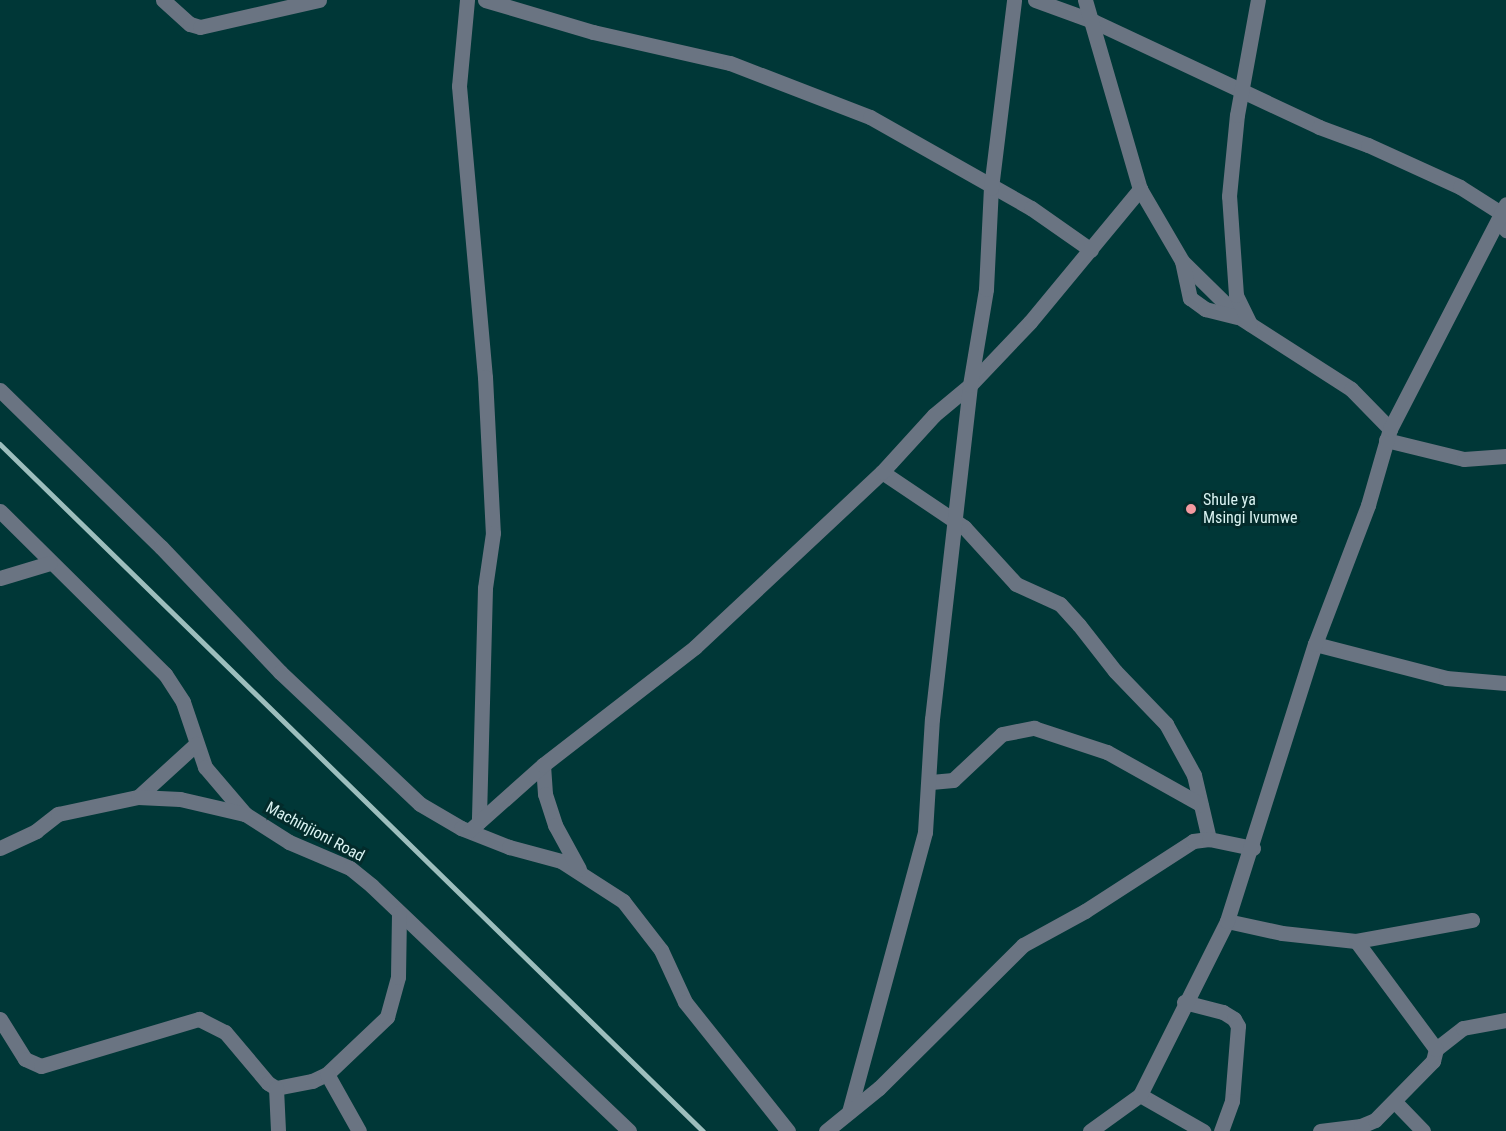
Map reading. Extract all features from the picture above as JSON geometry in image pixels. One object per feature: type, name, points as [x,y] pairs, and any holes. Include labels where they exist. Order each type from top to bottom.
[{"type":"street","points":[[163,0],[190,24],[200,27],[319,0]]},
{"type":"street","points":[[466,0],[459,86],[485,367],[493,533],[484,588],[474,826]]},
{"type":"street","points":[[485,0],[628,41],[730,63],[870,117],[991,188],[1031,208],[1090,250]]},
{"type":"street","points":[[849,1112],[926,832],[931,782],[930,748],[970,385],[986,289],[991,188],[1014,0]]},
{"type":"street","points":[[1035,0],[1093,21],[1242,91],[1504,208]]},
{"type":"street","points":[[1085,0],[1093,21],[1140,189],[1182,261],[1245,321],[1351,388],[1388,434],[1464,459],[1506,456]]},
{"type":"street","points":[[1245,321],[1236,295],[1231,256],[1230,187],[1242,91],[1258,0]]},
{"type":"street","points":[[474,826],[543,765],[695,647],[882,472],[934,415],[970,385],[1090,250],[1140,189]]},
{"type":"street","points":[[1504,208],[1506,230]]},
{"type":"street","points":[[1090,1131],[1140,1095],[1184,1002],[1227,921],[1253,848],[1315,644],[1368,505],[1388,434],[1504,208]]},
{"type":"street","points":[[0,390],[346,735],[432,813],[474,826],[579,869],[608,888],[637,917],[664,956],[685,1002],[788,1131]]},
{"type":"street","points":[[882,472],[955,521],[1016,584],[1060,604],[1115,671],[1166,724],[1194,775],[1209,839]]},
{"type":"street","name":"Machinjioni Road","points":[[0,511],[50,563],[165,674],[183,702],[205,767],[245,814],[289,842],[350,868],[535,1037],[629,1131]]},
{"type":"street","points":[[0,578],[50,563]]},
{"type":"street","points":[[1315,644],[1446,678],[1506,683]]},
{"type":"street","points":[[931,782],[953,780],[1002,734],[1034,728],[1107,752],[1200,804]]},
{"type":"street","points":[[138,797],[196,744]]},
{"type":"street","points":[[543,765],[545,794],[555,825],[579,869]]},
{"type":"street","points":[[0,848],[36,831],[58,814],[138,797],[180,799],[245,814]]},
{"type":"street","points":[[826,1131],[879,1088],[1023,945],[1085,911],[1171,853],[1193,841],[1209,839],[1253,848]]},
{"type":"street","points":[[276,1088],[327,1074],[387,1017],[398,977],[399,913]]},
{"type":"street","points":[[1227,921],[1282,933],[1356,941],[1472,920]]},
{"type":"street","points":[[1356,941],[1436,1049]]},
{"type":"street","points":[[1184,1002],[1223,1012],[1234,1018],[1238,1026],[1232,1101],[1221,1131]]},
{"type":"street","points":[[0,1019],[25,1059],[41,1066],[198,1019],[225,1032],[276,1088],[278,1131]]},
{"type":"street","points":[[1320,1131],[1345,1130],[1375,1120],[1396,1103],[1433,1061],[1436,1049],[1463,1029],[1506,1020]]},
{"type":"street","points":[[327,1074],[359,1131]]},
{"type":"street","points":[[1140,1095],[1203,1131]]},
{"type":"street","points":[[1396,1103],[1423,1131]]},
{"type":"railway","points":[[0,444],[703,1131]]},
{"type":"place","name":"Shule ya Msingi Ivumwe","points":[[1191,509]]}]
